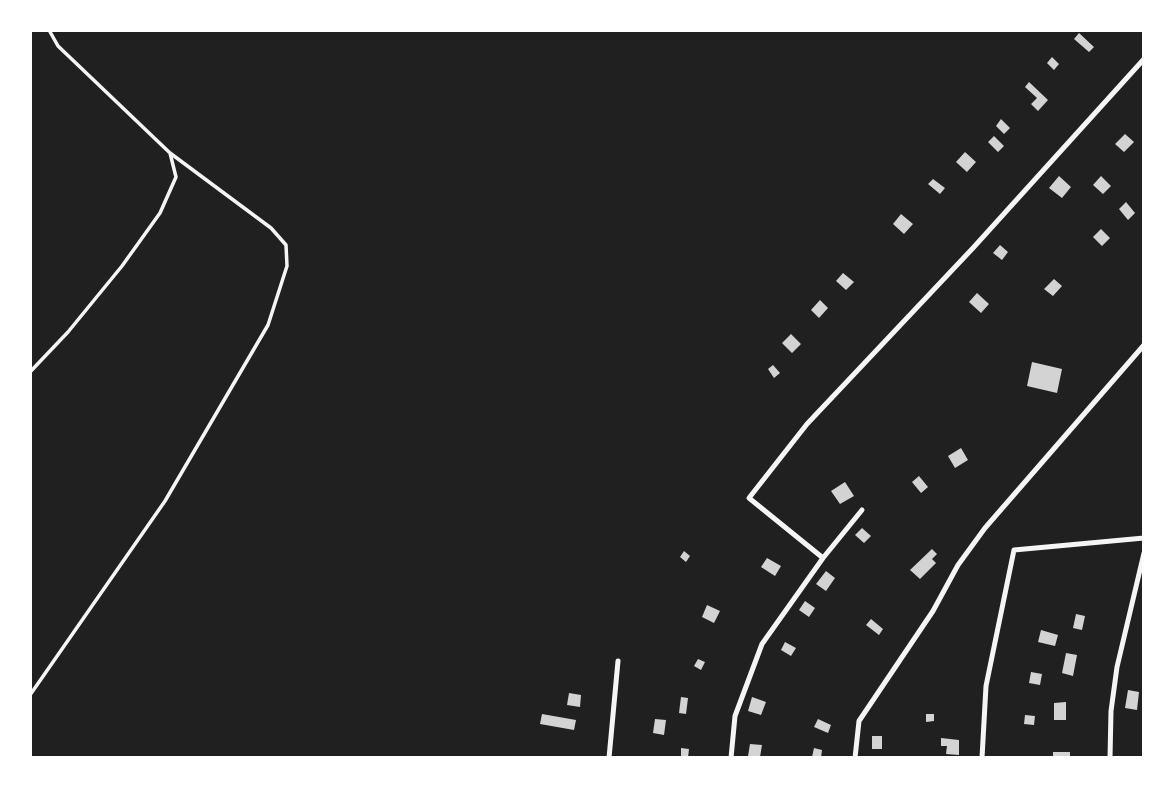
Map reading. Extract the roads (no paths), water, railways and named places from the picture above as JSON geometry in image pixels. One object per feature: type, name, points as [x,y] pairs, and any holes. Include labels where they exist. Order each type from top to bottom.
[{"type":"lane","points":[[823,558],[749,498],[807,424],[973,248],[1144,59]]},
{"type":"lane","points":[[855,758],[859,721],[926,622],[958,565],[1037,467],[1144,345]]},
{"type":"lane","points":[[731,758],[735,716],[762,644],[823,558],[862,510]]},
{"type":"lane","points":[[982,758],[986,686],[1014,550],[1144,538]]},
{"type":"lane","points":[[1110,758],[1111,711],[1117,667],[1144,553]]},
{"type":"lane","points":[[609,758],[618,661]]}]
